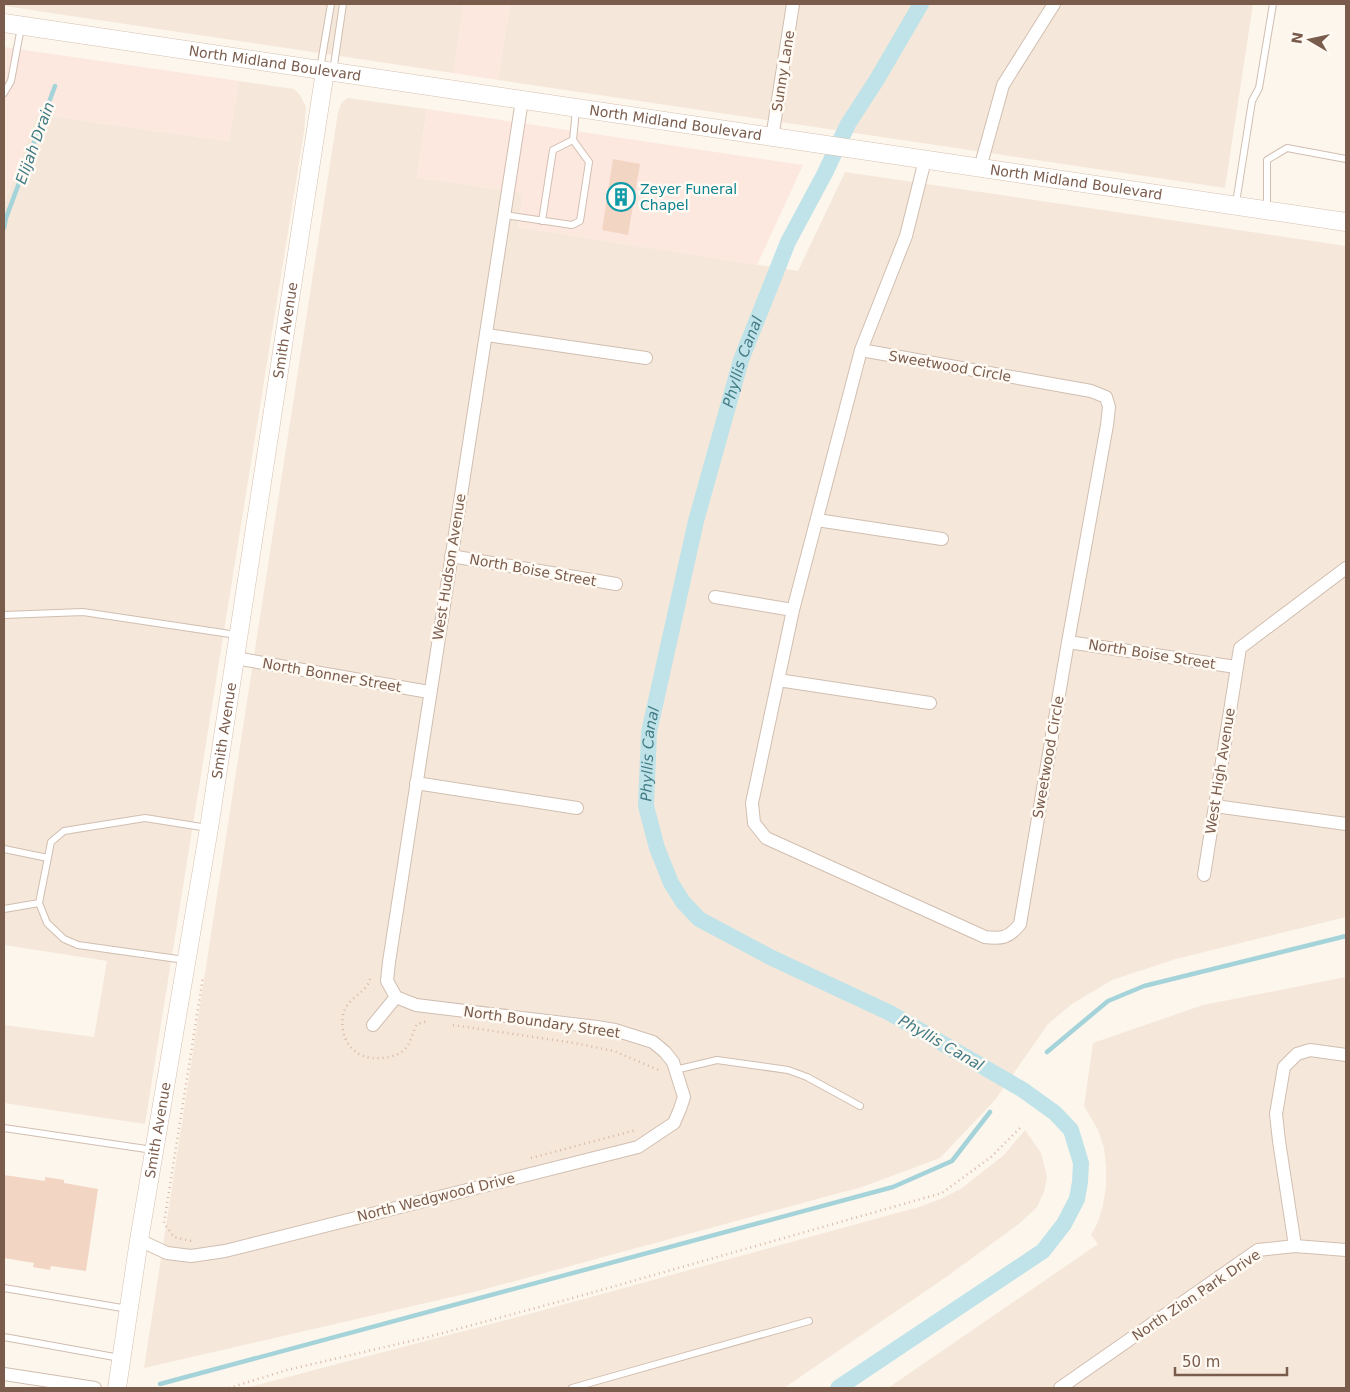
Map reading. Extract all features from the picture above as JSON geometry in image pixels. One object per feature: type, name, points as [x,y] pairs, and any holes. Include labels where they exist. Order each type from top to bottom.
[{"type":"main road","name":"North Midland Boulevard","points":[[4,23],[1346,222]]},
{"type":"main road","name":"Smith Avenue","points":[[117,1388],[139,1240],[209,828],[326,71]]},
{"type":"street","name":"Sunny Lane","points":[[772,138],[793,4]]},
{"type":"street","points":[[980,168],[1003,85],[1054,4]]},
{"type":"street","name":"West Hudson Avenue","points":[[396,997],[387,981],[389,962],[429,692],[487,335],[522,100]]},
{"type":"street","name":"Sweetwood Circle","points":[[861,350],[1091,391],[1106,397],[1109,407],[1020,924],[1012,934],[998,938],[985,937],[766,838],[754,823],[752,803],[793,610],[861,350],[906,236],[925,160]]},
{"type":"street","points":[[487,335],[646,358]]},
{"type":"street","points":[[817,520],[942,539]]},
{"type":"street","name":"North Boise Street","points":[[451,556],[616,584]]},
{"type":"street","name":"West High Avenue","points":[[1204,875],[1240,648],[1346,568]]},
{"type":"street","points":[[714,597],[793,610]]},
{"type":"street","name":"North Boise Street","points":[[1068,642],[1236,667]]},
{"type":"street","name":"North Bonner Street","points":[[235,658],[429,692]]},
{"type":"street","points":[[778,680],[930,703]]},
{"type":"street","points":[[416,783],[577,808]]},
{"type":"street","points":[[1215,806],[1346,824]]},
{"type":"street","points":[[373,1025],[396,997]]},
{"type":"street","name":"North Boundary Street","points":[[396,997],[416,1005],[615,1030],[653,1042],[673,1062],[670,1073]]},
{"type":"street","points":[[1295,1246],[1278,1141],[1276,1114],[1284,1067],[1297,1054],[1310,1050],[1346,1055]]},
{"type":"street","name":"North Wedgwood Drive","points":[[139,1240],[167,1253],[191,1256],[224,1252],[638,1147],[674,1123],[684,1097],[670,1073]]},
{"type":"street","name":"North Zion Park Drive","points":[[1060,1388],[1258,1250],[1295,1246],[1346,1250]]},
{"type":"street","points":[[4,1374],[95,1388]]},
{"type":"lane","name":"Smith Avenue","points":[[326,71],[331,4]]},
{"type":"lane","points":[[326,71],[343,4]]},
{"type":"lane","points":[[1235,206],[1252,101],[1259,88],[1274,4]]},
{"type":"lane","points":[[4,93],[11,81],[22,25]]},
{"type":"lane","points":[[505,215],[572,225],[580,221],[589,162],[573,140],[576,108]]},
{"type":"lane","points":[[542,221],[553,150],[573,140]]},
{"type":"lane","points":[[1267,210],[1267,160],[1287,148],[1346,159]]},
{"type":"lane","points":[[4,615],[82,612],[238,635]]},
{"type":"lane","points":[[186,960],[78,945],[64,939],[48,923],[39,903],[51,842],[64,831],[145,818],[209,828]]},
{"type":"lane","points":[[4,849],[48,858]]},
{"type":"lane","points":[[4,909],[39,903]]},
{"type":"lane","points":[[670,1073],[716,1060],[788,1070],[807,1077],[860,1106]]},
{"type":"lane","points":[[4,1128],[154,1151]]},
{"type":"lane","points":[[4,1288],[129,1310]]},
{"type":"lane","points":[[572,1388],[809,1322]]},
{"type":"lane","points":[[4,1337],[122,1358]]},
{"type":"path","points":[[196,1242],[174,1237],[164,1223],[203,977]]},
{"type":"path","points":[[370,979],[370,982],[362,992],[350,1001],[343,1014],[346,1039],[349,1046],[360,1056],[376,1059],[393,1057],[406,1048],[417,1024],[426,1021],[436,1022]]},
{"type":"path","points":[[446,1024],[574,1043],[614,1051],[670,1073]]},
{"type":"path","points":[[229,1388],[287,1370],[428,1337],[589,1293],[942,1193],[991,1157],[1022,1126]]},
{"type":"path","points":[[526,1160],[643,1128]]},
{"type":"shaded area","points":[[4,4],[464,4],[453,73],[4,6]]},
{"type":"shaded area","points":[[464,4],[510,4],[498,80],[453,73]]},
{"type":"shaded area","points":[[510,4],[1253,4],[1225,188],[498,80]]},
{"type":"shaded area","points":[[4,47],[239,81],[229,141],[37,114],[4,204]]},
{"type":"shaded area","points":[[239,81],[294,89],[300,95],[306,107],[304,132],[145,1124],[4,1103],[4,1025],[94,1037],[107,961],[4,945],[4,204],[37,114],[229,141]]},
{"type":"shaded area","points":[[348,98],[427,109],[417,177],[523,193],[518,227],[798,271],[845,172],[1346,246],[1346,917],[1176,959],[1112,980],[1072,1004],[1048,1024],[995,1100],[940,1158],[862,1187],[478,1291],[144,1368],[338,112],[342,102]]},
{"type":"shaded area","points":[[427,109],[803,165],[757,265],[518,227],[523,193],[417,177]]},
{"type":"shaded area","points":[[1346,977],[1346,1388],[888,1388],[1098,1244],[1091,1235],[1098,1222],[1103,1205],[1106,1167],[1104,1148],[1098,1130],[1084,1106],[1093,1043],[1203,1005]]},
{"type":"shaded area","points":[[1025,1130],[1041,1153],[1047,1177],[1044,1192],[1037,1207],[1020,1223],[949,1275],[784,1388],[245,1388],[529,1314],[919,1207],[941,1199],[962,1188],[1004,1155]]},
{"type":"building","name":"Zeyer Funeral Chapel","points":[[613,159],[640,164],[628,235],[602,230]]},
{"type":"building","points":[[4,1175],[45,1181],[45,1177],[64,1180],[64,1183],[98,1189],[86,1271],[51,1266],[50,1270],[33,1267],[34,1263],[4,1258]]},
{"type":"waterway","name":"Phyllis Canal","points":[[838,1388],[1043,1251],[1064,1224],[1077,1199],[1080,1182],[1081,1163],[1071,1130],[1055,1113],[1023,1090],[890,1013],[772,958],[699,919],[683,902],[671,883],[657,848],[646,806],[649,732],[696,521],[741,360],[788,242],[825,173],[848,124],[876,81],[921,4]]},
{"type":"waterway","name":"Elijah Drain","points":[[4,228],[55,86]]},
{"type":"waterway","points":[[1047,1052],[1108,1001],[1144,986],[1346,936]]},
{"type":"waterway","points":[[160,1384],[893,1187],[952,1161],[990,1112]]},
{"type":"place","name":"Zeyer Funeral Chapel","points":[[621,197]]}]
